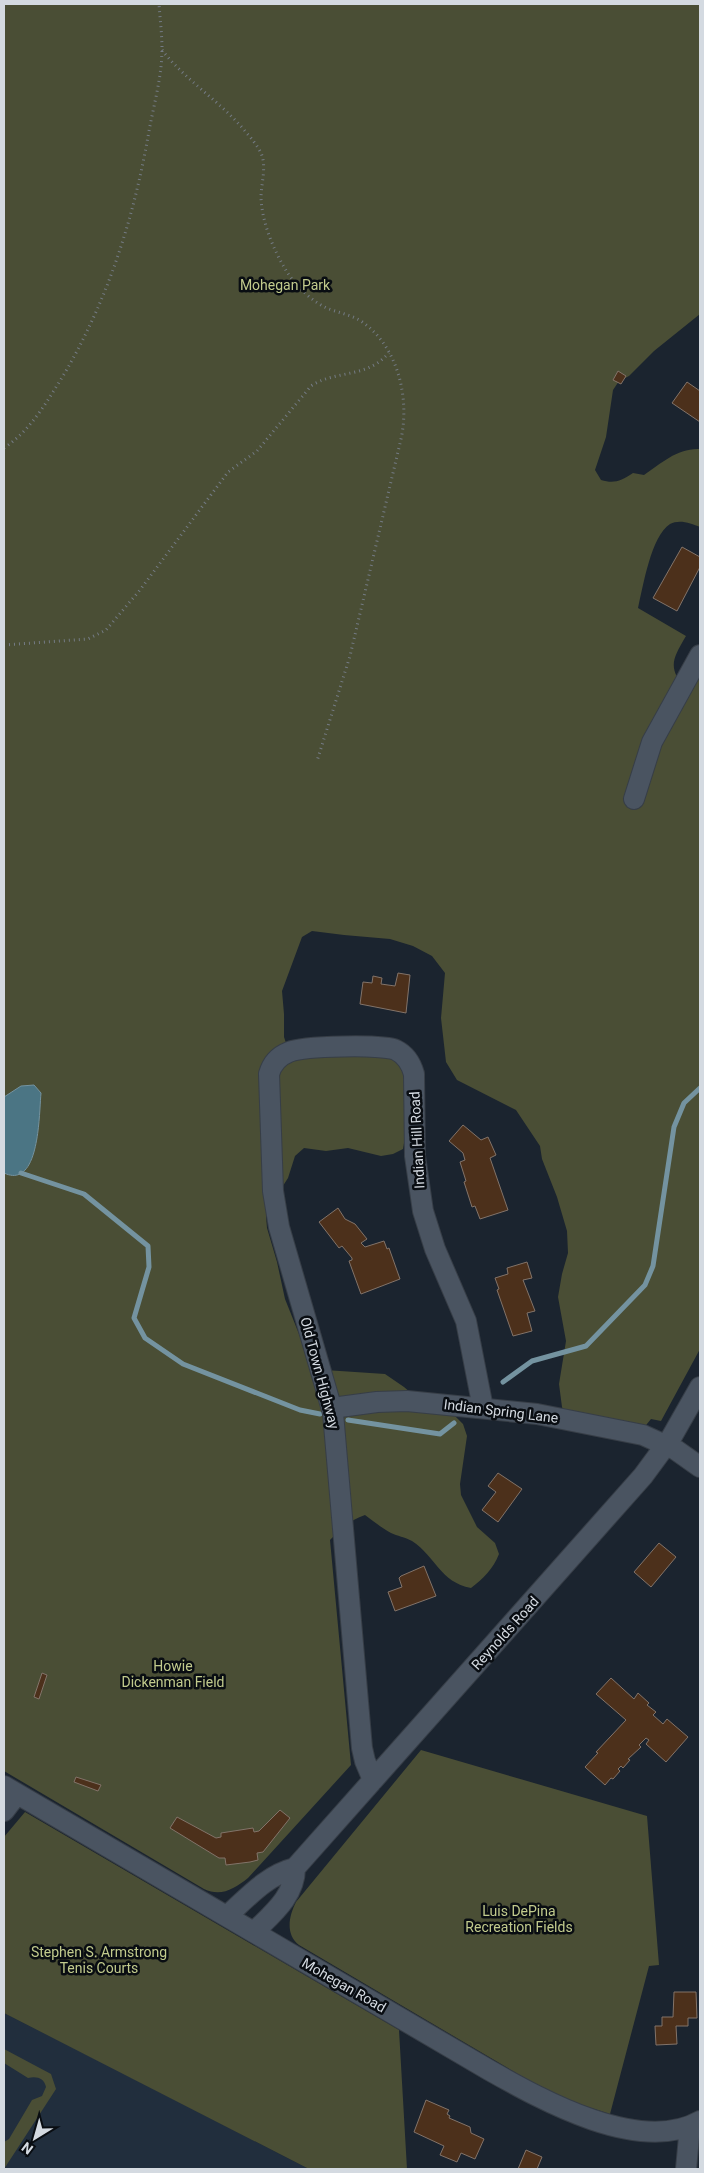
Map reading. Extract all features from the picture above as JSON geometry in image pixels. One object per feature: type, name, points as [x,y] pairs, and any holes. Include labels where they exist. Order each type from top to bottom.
[{"type":"street","points":[[634,798],[652,742],[700,655]]},
{"type":"street","name":"Indian Hill Road","points":[[278,1059],[288,1052],[303,1049],[383,1046],[396,1050],[410,1062],[414,1074],[415,1156],[423,1211],[435,1249],[466,1321],[483,1408]]},
{"type":"street","name":"Old Town Highway","points":[[278,1059],[271,1067],[269,1080],[274,1203],[279,1227],[332,1408],[337,1441],[342,1527],[362,1748],[365,1761],[374,1780]]},
{"type":"street","name":"Reynolds Road","points":[[227,1916],[270,1879],[295,1868],[374,1780],[625,1498],[667,1445],[700,1387]]},
{"type":"street","name":"Indian Spring Lane","points":[[332,1408],[396,1400],[537,1414],[625,1431],[654,1439],[667,1445],[700,1467]]},
{"type":"street","points":[[4,1811],[11,1790]]},
{"type":"street","name":"Mohegan Road","points":[[11,1790],[489,2070],[551,2102],[590,2118],[640,2130],[666,2131],[695,2123]]},
{"type":"street","name":"Reynolds Road","points":[[254,1932],[280,1906],[289,1894],[294,1881],[295,1868]]},
{"type":"street","points":[[686,2169],[695,2123]]},
{"type":"path","points":[[4,448],[24,432],[44,406],[74,357],[102,301],[134,205],[142,172],[162,50],[159,4]]},
{"type":"path","points":[[162,50],[179,70],[232,115],[260,151],[263,160],[261,200],[266,225],[276,252],[296,285],[314,300],[329,309],[360,321],[381,341],[389,353],[401,382],[405,421],[357,629],[317,761]]},
{"type":"path","points":[[4,644],[88,639],[106,630],[130,603],[228,472],[256,451],[311,386],[321,379],[376,364],[389,353]]},
{"type":"shaded area","points":[[34,1085],[41,1093],[38,1132],[31,1160],[25,1170],[16,1175],[4,1173],[4,1097],[21,1086]]},
{"type":"shaded area","points":[[4,2013],[103,2063],[309,2169],[4,2169]]},
{"type":"green space","name":"Mohegan Park","points":[[4,4],[700,4],[700,314],[654,351],[629,376],[619,381],[613,390],[606,437],[595,470],[601,480],[617,481],[633,473],[644,475],[677,454],[692,449],[700,449],[700,527],[689,523],[677,522],[670,524],[663,530],[653,550],[638,608],[686,636],[677,653],[674,665],[677,677],[687,693],[700,671],[700,1349],[661,1421],[651,1419],[638,1435],[569,1428],[562,1407],[559,1384],[566,1341],[558,1297],[568,1253],[567,1231],[557,1197],[542,1159],[540,1146],[516,1110],[457,1080],[446,1062],[441,1018],[445,973],[432,956],[413,946],[390,939],[312,931],[302,937],[282,991],[284,1037],[288,1049],[388,1051],[402,1068],[406,1091],[405,1137],[403,1149],[393,1154],[381,1156],[348,1148],[326,1151],[304,1148],[295,1156],[288,1178],[270,1206],[266,1216],[267,1228],[285,1299],[303,1344],[325,1370],[385,1374],[431,1410],[454,1415],[463,1424],[467,1436],[460,1484],[461,1495],[477,1527],[495,1543],[499,1554],[487,1573],[471,1588],[461,1585],[445,1575],[427,1554],[412,1541],[391,1533],[365,1515],[350,1522],[330,1540],[351,1765],[248,1878],[222,1892],[204,1889],[4,1771]]},
{"type":"green space","name":"Luis DePina Recreation Fields","points":[[421,1750],[647,1816],[659,1965],[649,1966],[610,2114],[567,2100],[540,2087],[299,1945],[292,1936],[290,1919],[296,1902]]},
{"type":"green space","name":"Stephen S. Armstrong Tenis Courts","points":[[25,1812],[399,2030],[407,2169],[309,2169],[4,2013],[4,1837]]},
{"type":"green space","points":[[4,2049],[51,2074],[56,2089],[4,2169],[4,2142],[9,2139],[32,2100],[42,2096],[46,2087],[40,2078],[28,2078],[4,2063]]},
{"type":"building","points":[[618,371],[626,376],[621,384],[613,380]]},
{"type":"building","points":[[687,382],[700,391],[700,422],[672,403]]},
{"type":"building","points":[[682,547],[700,557],[700,567],[677,611],[653,598]]},
{"type":"building","points":[[398,973],[410,975],[406,1013],[360,1004],[363,982],[372,983],[373,976],[382,978],[381,984],[395,986]]},
{"type":"building","points":[[463,1125],[481,1140],[488,1137],[496,1155],[490,1158],[508,1210],[480,1219],[475,1206],[472,1207],[460,1162],[465,1160],[463,1153],[449,1141]]},
{"type":"building","points":[[338,1208],[345,1219],[355,1224],[367,1239],[361,1243],[365,1247],[384,1241],[387,1249],[389,1248],[400,1279],[361,1294],[349,1261],[352,1258],[342,1246],[339,1248],[319,1222]]},
{"type":"building","points":[[527,1262],[532,1278],[523,1280],[535,1311],[527,1313],[532,1331],[513,1336],[497,1290],[499,1289],[495,1278],[508,1274],[507,1268]]},
{"type":"building","points":[[498,1473],[522,1489],[498,1522],[482,1510],[496,1492],[488,1486]]},
{"type":"building","points":[[659,1543],[676,1557],[651,1587],[634,1572]]},
{"type":"building","points":[[424,1566],[436,1596],[395,1611],[388,1592],[402,1587],[399,1578],[401,1576]]},
{"type":"building","points":[[42,1673],[47,1675],[39,1699],[34,1697]]},
{"type":"building","points":[[611,1678],[634,1699],[638,1693],[649,1703],[647,1705],[656,1712],[653,1715],[663,1724],[667,1719],[688,1737],[666,1762],[646,1744],[649,1740],[646,1738],[639,1745],[641,1747],[628,1759],[630,1760],[623,1768],[621,1766],[618,1769],[620,1771],[605,1785],[585,1767],[598,1753],[596,1752],[626,1720],[596,1694]]},
{"type":"building","points":[[76,1777],[101,1785],[98,1791],[74,1782]]},
{"type":"building","points":[[280,1810],[290,1818],[263,1852],[257,1853],[258,1860],[250,1862],[226,1865],[225,1858],[219,1858],[170,1828],[177,1817],[216,1838],[221,1837],[221,1833],[253,1828],[254,1832],[259,1831]]},
{"type":"building","points":[[674,1992],[696,1992],[697,2018],[688,2018],[688,2026],[676,2026],[677,2044],[656,2045],[655,2026],[662,2026],[662,2017],[673,2017]]},
{"type":"building","points":[[426,2100],[449,2110],[447,2114],[450,2116],[449,2118],[470,2127],[471,2133],[484,2139],[475,2159],[461,2153],[457,2162],[440,2155],[444,2146],[414,2132]]},
{"type":"building","points":[[526,2150],[542,2157],[537,2169],[518,2169]]},
{"type":"waterway","points":[[503,1382],[532,1361],[586,1346],[645,1285],[653,1266],[674,1127],[684,1103],[700,1088]]},
{"type":"waterway","points":[[21,1173],[84,1194],[148,1246],[149,1267],[134,1318],[145,1338],[183,1364],[300,1410],[320,1414]]},
{"type":"waterway","points":[[348,1420],[440,1434],[454,1423]]},
{"type":"park label","name":"Howie Dickenman Field","points":[[173,1674]]}]
